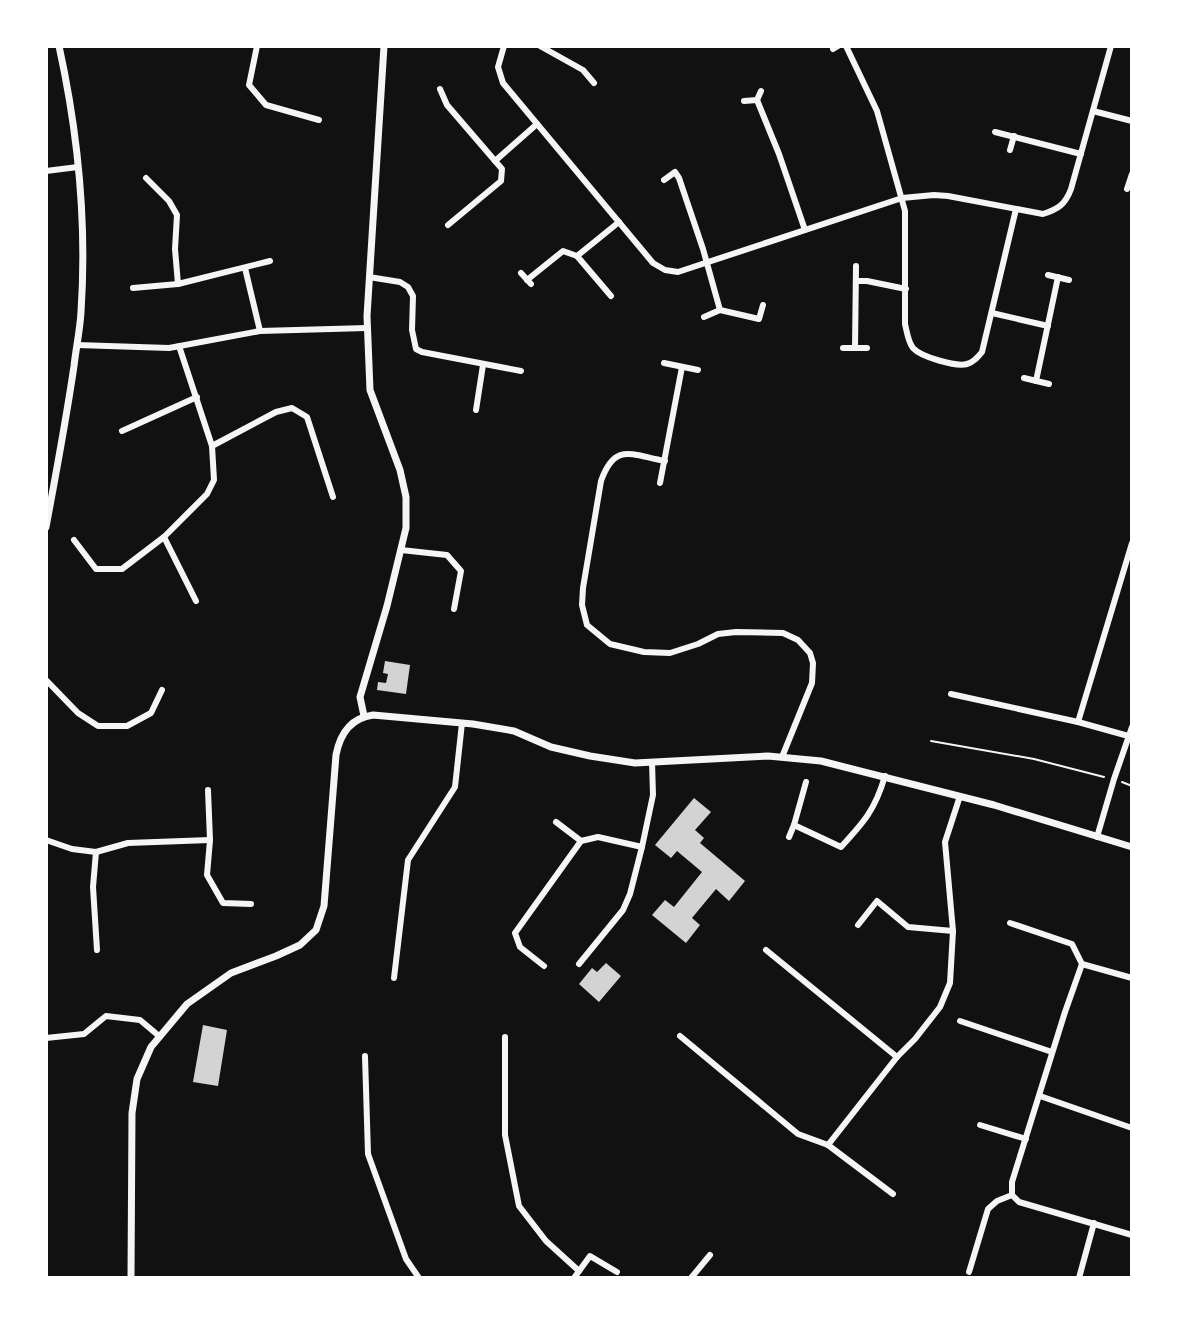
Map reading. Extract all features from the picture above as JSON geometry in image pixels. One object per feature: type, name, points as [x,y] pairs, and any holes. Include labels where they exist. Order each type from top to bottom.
[{"type":"street","points":[[46,527],[81,314],[84,229],[78,167],[59,46]]},
{"type":"street","points":[[257,46],[249,85],[266,105],[319,120]]},
{"type":"street","points":[[364,716],[360,697],[406,528],[406,497],[400,470],[370,390],[367,328],[384,46]]},
{"type":"street","points":[[504,46],[498,67],[503,83],[653,263],[665,270],[678,272],[902,198],[934,195],[964,198],[1043,214],[1058,209],[1066,202],[1111,46]]},
{"type":"street","points":[[540,46],[583,70],[594,83]]},
{"type":"street","points":[[846,46],[877,111],[902,198],[905,211],[905,324],[912,348],[925,357],[960,365],[975,360],[982,352],[1016,209]]},
{"type":"street","points":[[440,89],[447,105],[502,169],[501,181],[448,225]]},
{"type":"street","points":[[761,91],[757,100],[805,230]]},
{"type":"street","points":[[744,101],[757,100]]},
{"type":"street","points":[[1093,111],[1132,121]]},
{"type":"street","points":[[495,161],[537,124]]},
{"type":"street","points":[[995,132],[1081,154]]},
{"type":"street","points":[[1010,150],[1014,136]]},
{"type":"street","points":[[46,171],[78,167]]},
{"type":"street","points":[[664,180],[675,172],[679,178],[720,310]]},
{"type":"street","points":[[1127,189],[1132,174]]},
{"type":"street","points":[[146,178],[169,201],[177,215],[175,249],[178,284]]},
{"type":"street","points":[[459,201],[466,211]]},
{"type":"street","points":[[577,256],[619,222]]},
{"type":"street","points":[[521,273],[529,282],[563,251],[577,256],[611,296]]},
{"type":"street","points":[[133,288],[178,284],[270,261]]},
{"type":"street","points":[[855,348],[856,266]]},
{"type":"street","points":[[245,268],[260,331]]},
{"type":"street","points":[[1048,275],[1069,280]]},
{"type":"street","points":[[369,277],[400,282],[408,287],[413,296],[412,330],[416,349],[521,371]]},
{"type":"street","points":[[1036,381],[1058,277]]},
{"type":"street","points":[[856,281],[906,289]]},
{"type":"street","points":[[704,317],[720,310],[759,319],[763,305]]},
{"type":"street","points":[[992,313],[1048,326]]},
{"type":"street","points":[[77,345],[169,348],[260,331],[367,328]]},
{"type":"street","points":[[74,540],[96,569],[122,569],[164,537],[207,494],[214,480],[212,446],[179,346]]},
{"type":"street","points":[[843,348],[867,348]]},
{"type":"street","points":[[664,363],[698,370]]},
{"type":"street","points":[[476,410],[483,365]]},
{"type":"street","points":[[660,483],[682,367]]},
{"type":"street","points":[[1024,378],[1049,384]]},
{"type":"street","points":[[122,431],[197,397]]},
{"type":"street","points":[[212,446],[276,412],[292,408],[307,417],[333,497]]},
{"type":"street","points":[[665,461],[619,454],[606,467],[583,588],[582,605],[587,625],[610,644],[657,653],[670,653],[718,634],[783,633],[798,640],[810,653],[812,683],[782,757]]},
{"type":"street","points":[[164,537],[196,601]]},
{"type":"street","points":[[1078,722],[1132,543]]},
{"type":"street","points":[[401,550],[447,555],[461,571],[454,609]]},
{"type":"street","points":[[46,680],[78,713],[98,726],[127,726],[151,713],[162,690]]},
{"type":"street","points":[[951,694],[1130,736]]},
{"type":"street","points":[[131,1278],[132,1113],[137,1079],[151,1047],[187,1004],[231,973],[300,945],[316,930],[324,906],[336,755],[339,741],[354,720],[373,715],[462,723],[514,731],[551,747],[635,763],[768,756],[821,761],[960,796],[1132,847]]},
{"type":"street","points":[[394,978],[408,860],[455,787],[462,723]]},
{"type":"street","points":[[1097,837],[1132,727]]},
{"type":"street","points":[[579,964],[623,910],[630,894],[653,795],[652,762]]},
{"type":"street","points":[[794,825],[841,847],[869,815],[885,776]]},
{"type":"street","points":[[789,837],[806,782]]},
{"type":"street","points":[[208,790],[210,840],[207,875],[223,903],[251,904]]},
{"type":"street","points":[[828,1145],[940,1007],[950,983],[953,931],[945,842],[960,796]]},
{"type":"street","points":[[556,822],[581,841]]},
{"type":"street","points":[[544,966],[520,947],[515,933],[581,841],[598,837],[642,847]]},
{"type":"street","points":[[46,840],[72,849],[96,852],[128,843],[210,840]]},
{"type":"street","points":[[96,852],[93,887],[97,950]]},
{"type":"street","points":[[858,925],[877,901],[908,927],[953,931]]},
{"type":"street","points":[[1010,923],[1072,944],[1082,964],[1012,1182],[1012,1195],[1019,1202],[1132,1235]]},
{"type":"street","points":[[766,950],[897,1057]]},
{"type":"street","points":[[1082,964],[1132,978]]},
{"type":"street","points":[[46,1038],[84,1034],[106,1016],[140,1020],[159,1036]]},
{"type":"street","points":[[960,1021],[1052,1052]]},
{"type":"street","points":[[680,1036],[798,1134],[828,1145],[893,1194]]},
{"type":"street","points":[[505,1037],[505,1135],[519,1206],[546,1241],[579,1271]]},
{"type":"street","points":[[365,1056],[368,1154],[406,1259],[419,1278]]},
{"type":"street","points":[[1040,1096],[1132,1128]]},
{"type":"street","points":[[980,1125],[1026,1139]]},
{"type":"street","points":[[969,1272],[988,1209],[1012,1195]]},
{"type":"street","points":[[1079,1278],[1094,1223]]},
{"type":"street","points":[[691,1278],[710,1255]]},
{"type":"street","points":[[574,1278],[590,1256],[617,1272]]},
{"type":"path","points":[[931,741],[1034,759],[1132,786]]},
{"type":"building","points":[[385,661],[410,665],[406,694],[377,690],[378,682],[386,683],[388,674],[383,673]]},
{"type":"building","points":[[694,798],[711,812],[695,830],[704,838],[700,843],[745,881],[729,901],[716,889],[692,918],[700,925],[686,943],[652,915],[665,900],[674,907],[702,872],[677,851],[671,858],[655,845]]},
{"type":"building","points":[[606,963],[621,976],[599,1002],[579,984],[592,968],[597,972]]},
{"type":"building","points":[[203,1025],[227,1030],[218,1086],[193,1082]]}]
